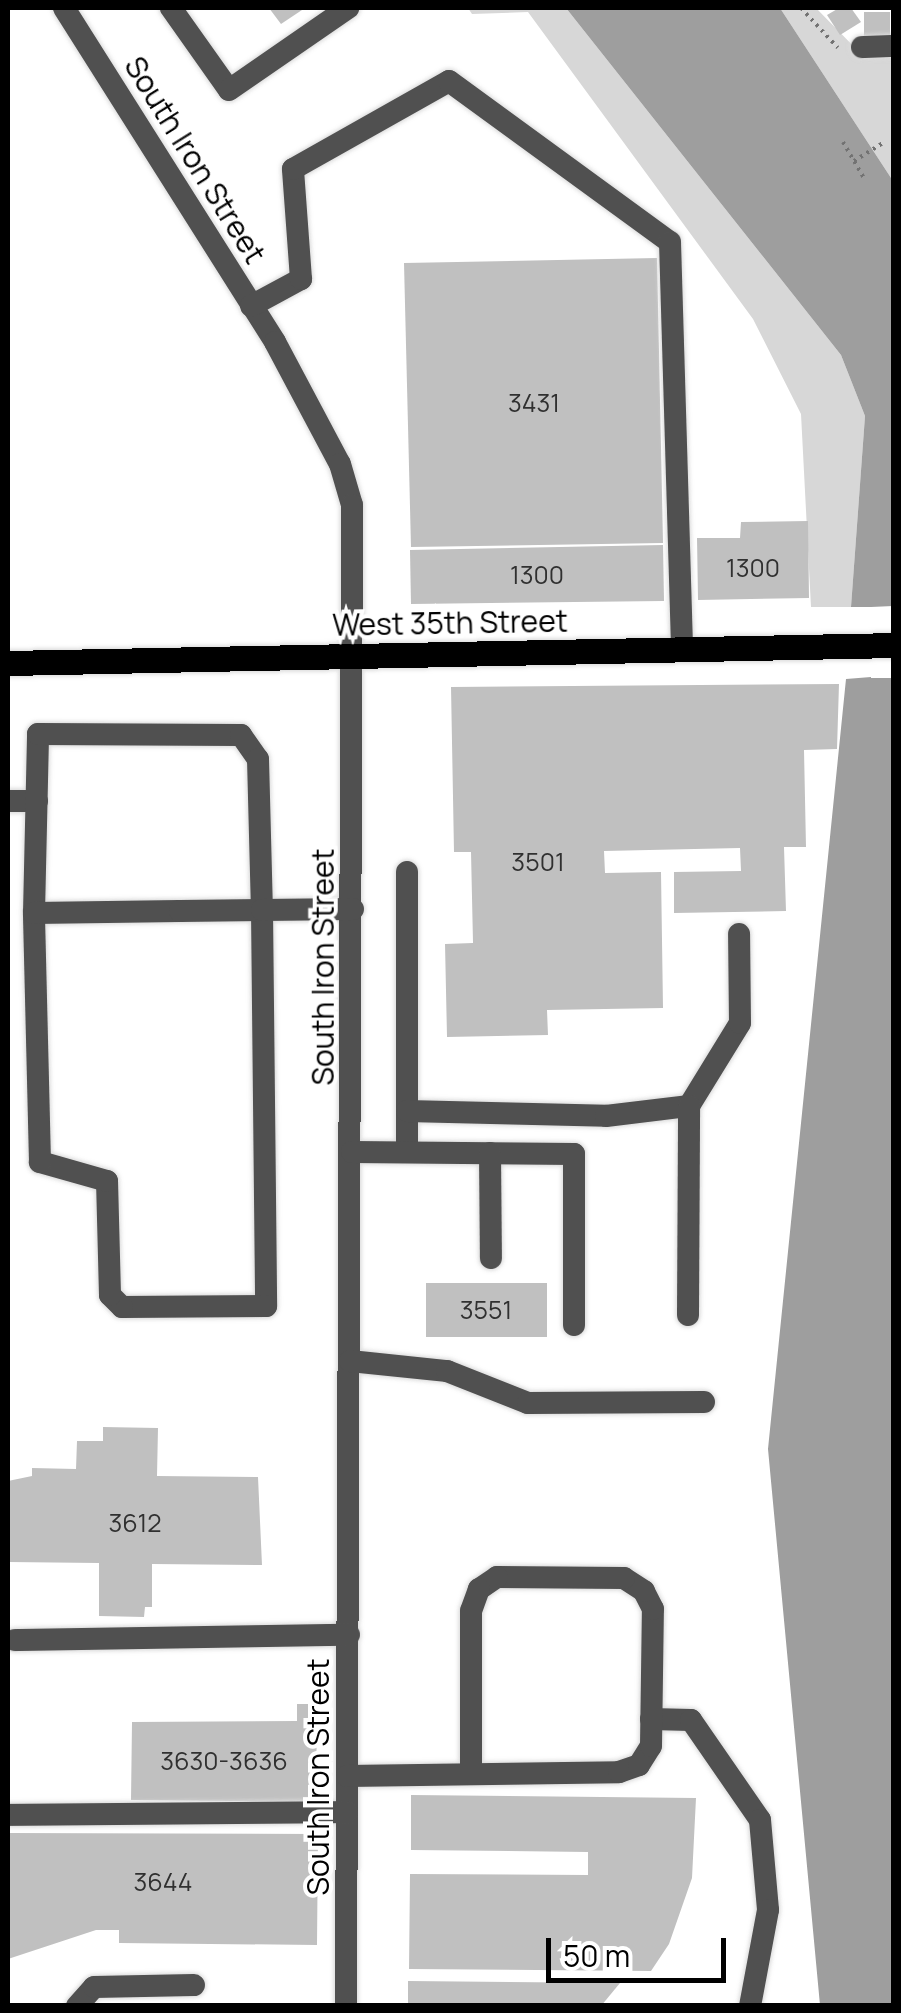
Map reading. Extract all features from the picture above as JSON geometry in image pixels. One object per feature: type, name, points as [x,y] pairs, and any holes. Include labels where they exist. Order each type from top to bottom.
[{"type":"main road","name":"West 35th Street","points":[[8,663],[882,645]]},
{"type":"street","name":"South Iron Street","points":[[64,8],[251,306],[340,464],[348,492],[355,657],[346,2006]]},
{"type":"street","points":[[171,8],[228,90],[348,8]]},
{"type":"street","points":[[862,47],[894,46]]},
{"type":"street","points":[[251,306],[300,280],[293,168],[449,81],[670,242],[682,651]]},
{"type":"street","points":[[38,734],[240,735],[258,759],[262,910],[266,1306],[122,1307],[110,1295],[107,1181],[40,1162],[34,913],[38,734]]},
{"type":"street","points":[[8,801],[37,800]]},
{"type":"street","points":[[406,872],[408,1152]]},
{"type":"street","points":[[34,913],[354,909]]},
{"type":"street","points":[[688,1315],[689,1106],[740,1024],[739,934]]},
{"type":"street","points":[[407,1111],[606,1116],[689,1106]]},
{"type":"street","points":[[352,1152],[574,1154],[574,1325]]},
{"type":"street","points":[[490,1153],[491,1258]]},
{"type":"street","points":[[350,1362],[446,1371],[528,1403],[704,1402]]},
{"type":"street","points":[[348,1776],[619,1772],[639,1765],[651,1746],[653,1609],[644,1591],[624,1578],[497,1577],[479,1589],[472,1611],[471,1774]]},
{"type":"street","points":[[15,1640],[349,1635]]},
{"type":"street","points":[[651,1719],[691,1720],[760,1820],[768,1910],[750,2006]]},
{"type":"street","points":[[8,1815],[348,1812]]},
{"type":"street","points":[[77,2006],[94,1987],[194,1986]]},
{"type":"path","points":[[801,8],[838,48],[862,47]]},
{"type":"path","points":[[843,142],[865,180]]},
{"type":"path","points":[[854,160],[883,143]]},
{"type":"shaded area","points":[[468,8],[566,8],[841,355],[865,416],[851,607],[811,607],[801,414],[753,319],[528,12],[472,14]]},
{"type":"shaded area","points":[[566,8],[780,8],[893,181],[893,2005],[820,2005],[768,1449],[846,679],[871,677],[871,607],[851,607],[865,416],[841,355]]},
{"type":"shaded area","points":[[780,8],[816,8],[865,58],[893,58],[893,181]]},
{"type":"pier","points":[[893,606],[893,678],[871,678],[871,607]]},
{"type":"building","points":[[269,8],[305,8],[281,24]]},
{"type":"building","points":[[839,8],[851,8],[861,22],[840,35],[827,15]]},
{"type":"building","points":[[864,12],[890,12],[890,36],[864,36]]},
{"type":"building","points":[[657,258],[663,543],[411,547],[404,263]]},
{"type":"building","points":[[808,521],[809,598],[698,600],[697,538],[740,538],[741,522]]},
{"type":"building","points":[[663,545],[664,601],[411,604],[410,550]]},
{"type":"building","points":[[839,684],[837,749],[804,750],[806,847],[784,847],[786,911],[674,913],[674,872],[741,871],[740,848],[604,851],[605,873],[661,872],[663,1008],[547,1010],[548,1035],[447,1037],[445,944],[473,943],[471,852],[454,852],[451,687]]},
{"type":"building","points":[[426,1283],[547,1283],[547,1337],[426,1337]]},
{"type":"building","points":[[103,1427],[158,1428],[157,1476],[258,1477],[262,1565],[152,1564],[152,1607],[145,1607],[144,1617],[99,1616],[99,1563],[8,1562],[8,1481],[32,1476],[32,1468],[76,1469],[77,1441],[103,1441]]},
{"type":"building","points":[[297,1704],[317,1704],[316,1802],[131,1800],[132,1722],[297,1721]]},
{"type":"building","points":[[411,1795],[696,1798],[692,1878],[669,1944],[651,1971],[409,1969],[410,1874],[588,1875],[588,1852],[411,1850]]},
{"type":"building","points":[[8,1833],[318,1834],[317,1945],[119,1943],[119,1930],[96,1930],[8,1959]]},
{"type":"building","points":[[408,1981],[620,1983],[601,2006],[408,2006]]}]
